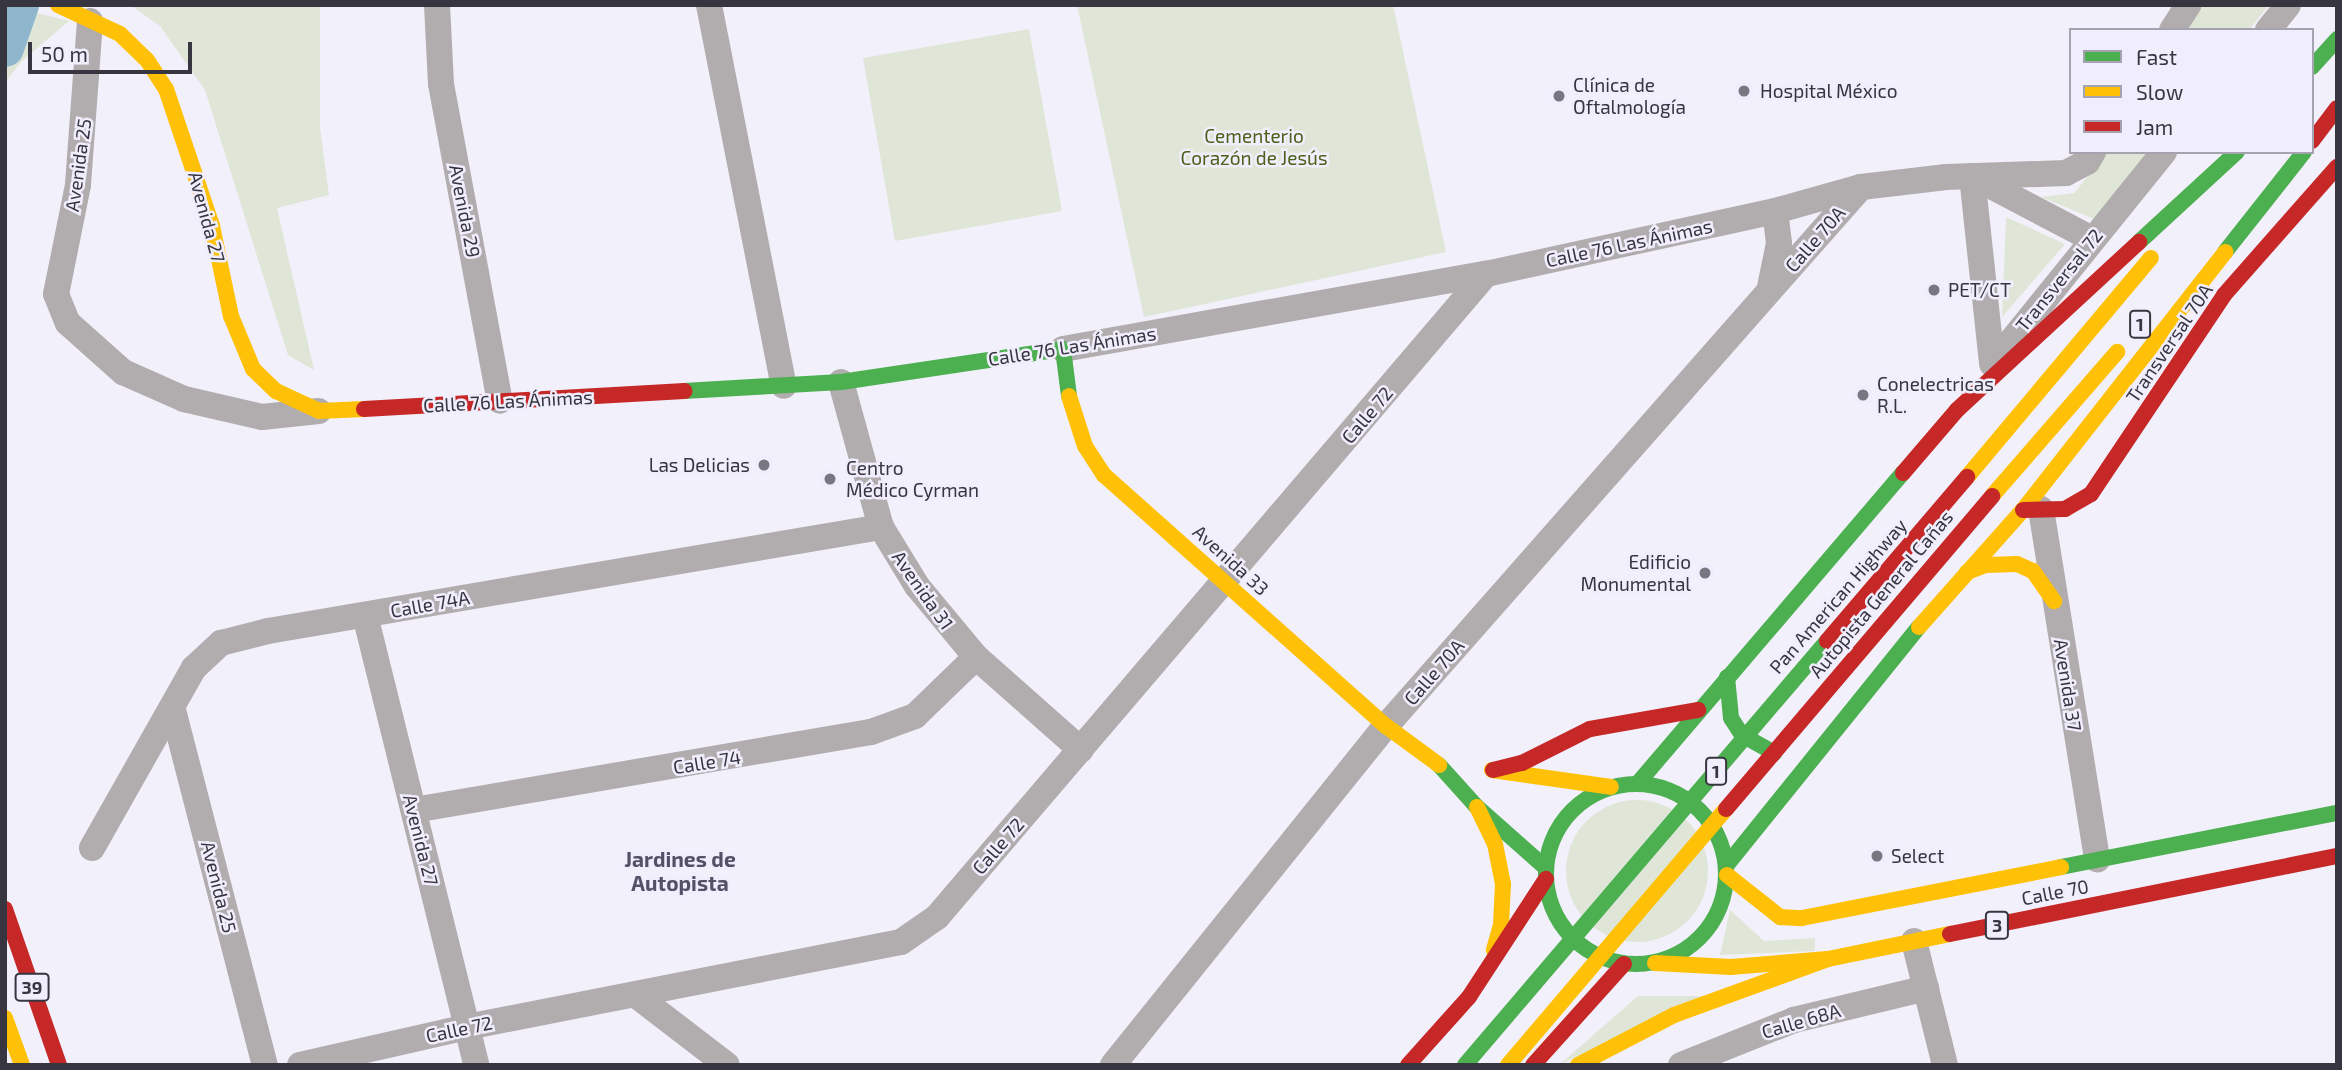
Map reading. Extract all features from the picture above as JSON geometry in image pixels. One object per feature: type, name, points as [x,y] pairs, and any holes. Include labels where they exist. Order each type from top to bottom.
[{"type":"main road","name":"Avenida 27","points":[[58,5],[120,34],[147,60],[166,89],[212,226],[231,316],[253,369],[276,391],[319,411]]},
{"type":"main road","points":[[2314,65],[2337,39]]},
{"type":"main road","points":[[2314,123],[2337,96]]},
{"type":"main road","points":[[2314,138],[2337,108]]},
{"type":"main road","points":[[1638,783],[1957,410],[2237,154]]},
{"type":"main road","name":"Pan American Highway","points":[[1465,1065],[1968,477],[2237,154]]},
{"type":"main road","points":[[2199,256],[2286,154]]},
{"type":"main road","points":[[1726,871],[1818,746],[1967,572],[2032,509],[2302,154]]},
{"type":"main road","name":"Transversal 70A","points":[[2032,509],[2065,509],[2091,494],[2224,295],[2337,167]]},
{"type":"main road","name":"Autopista General Cañas","points":[[1508,1065],[2127,340]]},
{"type":"main road","name":"Calle 76 Las Ánimas","points":[[319,411],[841,382],[1063,349]]},
{"type":"main road","name":"Avenida 33","points":[[1063,349],[1070,405],[1086,446],[1104,475],[1386,726],[1436,760],[1478,807],[1546,874]]},
{"type":"main road","points":[[1967,572],[1985,565],[2017,564],[2033,571],[2054,601]]},
{"type":"main road","points":[[1727,677],[1731,718],[1742,735],[1778,754],[1818,746]]},
{"type":"main road","points":[[1493,770],[1522,763],[1590,729],[1698,710]]},
{"type":"main road","name":"Avenida 33","points":[[1436,760],[1611,787]]},
{"type":"main road","points":[[1408,1065],[1469,997],[1546,874],[1552,841],[1565,817],[1586,798],[1611,787],[1638,783],[1664,788],[1688,799],[1713,829],[1726,871]]},
{"type":"main road","points":[[1478,807],[1495,844],[1503,884],[1501,925],[1490,964]]},
{"type":"main road","name":"Calle 70","points":[[1726,871],[1780,917],[1802,918],[2337,813]]},
{"type":"main road","name":"Calle 70","points":[[1655,963],[1731,967],[1828,959],[2337,856]]},
{"type":"main road","name":"3","points":[[1546,874],[1557,919],[1570,936],[1595,954],[1624,964],[1655,963],[1683,952],[1706,932],[1721,905],[1726,871]]},
{"type":"main road","name":"39","points":[[5,909],[59,1065]]},
{"type":"main road","points":[[1578,1065],[1711,1000],[1828,959]]},
{"type":"main road","points":[[1534,1064],[1624,964]]},
{"type":"main road","points":[[1469,997],[1493,1003],[1523,1025],[1534,1064]]},
{"type":"main road","name":"39","points":[[5,1018],[22,1065]]},
{"type":"street","points":[[709,5],[783,386]]},
{"type":"street","points":[[2173,28],[2188,5]]},
{"type":"street","points":[[2270,28],[2288,5]]},
{"type":"street","name":"Avenida 29","points":[[436,12],[441,84],[500,401]]},
{"type":"street","name":"Avenida 25","points":[[59,307],[58,271],[78,185],[84,132],[90,21]]},
{"type":"street","name":"Calle 76 Las Ánimas","points":[[1063,349],[1486,274],[1775,211],[1861,187],[1972,176],[2066,173],[2087,162],[2092,154]]},
{"type":"street","name":"Transversal 72","points":[[1957,410],[2162,154]]},
{"type":"street","points":[[1972,176],[2092,239]]},
{"type":"street","points":[[1972,176],[1992,364]]},
{"type":"street","name":"Calle 70A","points":[[1113,1065],[1386,726],[1861,187]]},
{"type":"street","name":"Calle 70A","points":[[1769,292],[1779,243],[1775,211]]},
{"type":"street","name":"Calle 72","points":[[300,1065],[467,1027],[637,996],[901,942],[937,917],[1486,274]]},
{"type":"street","name":"Calle 76 Las Ánimas","points":[[59,307],[83,341],[122,372],[184,400],[262,417],[319,411]]},
{"type":"street","name":"Avenida 31","points":[[841,382],[881,527],[917,586],[976,657],[1081,750]]},
{"type":"street","name":"Avenida 37","points":[[2032,509],[2054,601],[2097,860]]},
{"type":"street","name":"Calle 74A","points":[[92,848],[173,710],[194,668],[221,643],[365,615],[881,527]]},
{"type":"street","name":"Avenida 27","points":[[365,615],[476,1065]]},
{"type":"street","name":"Calle 74","points":[[414,810],[872,732],[915,716],[976,657]]},
{"type":"street","name":"Avenida 25","points":[[173,710],[265,1065]]},
{"type":"street","points":[[1914,942],[1945,1065]]},
{"type":"street","name":"Calle 68A","points":[[1681,1065],[1794,1020],[1926,988]]},
{"type":"street","points":[[637,996],[727,1065]]},
{"type":"street","points":[[1615,1065],[1711,1000]]},
{"type":"green space","points":[[5,5],[69,21],[22,61],[5,82]]},
{"type":"green space","points":[[130,5],[320,5],[320,128],[329,195],[277,208],[314,370],[288,355],[205,90],[160,26]]},
{"type":"green space","name":"Cementerio Corazón de Jesús","points":[[1077,5],[1393,5],[1446,252],[1144,317]]},
{"type":"green space","points":[[2200,5],[2269,5],[2251,28],[2185,28]]},
{"type":"green space","points":[[1029,29],[1062,211],[895,241],[863,58]]},
{"type":"green space","points":[[2106,154],[2146,154],[2094,219],[2041,197],[2074,193]]},
{"type":"green space","points":[[2006,217],[2065,244],[2002,317]]},
{"type":"green space","points":[[1637,800],[1664,806],[1687,821],[1702,844],[1708,871],[1702,898],[1687,921],[1664,936],[1637,942],[1610,936],[1587,921],[1572,898],[1566,871],[1572,844],[1587,821],[1610,806]]},
{"type":"green space","points":[[1730,910],[1764,941],[1815,938],[1815,951],[1720,955]]},
{"type":"green space","points":[[1638,996],[1707,996],[1559,1065]]},
{"type":"waterway","points":[[5,48],[20,5]]},
{"type":"traffic: fast","points":[[2314,65],[2337,39]]},
{"type":"traffic: fast","points":[[2139,242],[2235,154]]},
{"type":"traffic: fast","points":[[2225,252],[2302,154]]},
{"type":"traffic: fast","points":[[684,391],[841,382],[1063,349],[1069,396]]},
{"type":"traffic: fast","points":[[1638,783],[1903,473]]},
{"type":"traffic: fast","points":[[1726,866],[1919,627]]},
{"type":"traffic: fast","points":[[1465,1065],[1827,641]]},
{"type":"traffic: fast","points":[[1727,677],[1731,718],[1742,735],[1774,753]]},
{"type":"traffic: fast","points":[[1439,765],[1477,807],[1546,868]]},
{"type":"traffic: fast","points":[[1636,784],[1670,791],[1700,810],[1719,840],[1726,874],[1719,908],[1700,938],[1670,957],[1636,964],[1602,957],[1572,938],[1553,908],[1546,874],[1553,840],[1572,810],[1602,791],[1636,784]]},
{"type":"traffic: fast","points":[[2061,867],[2337,813]]},
{"type":"traffic: slow","points":[[58,5],[120,34],[147,60],[166,89],[212,226],[231,316],[253,369],[276,391],[319,411],[364,409]]},
{"type":"traffic: slow","points":[[1919,627],[2023,510],[2225,252]]},
{"type":"traffic: slow","points":[[1967,477],[2151,258]]},
{"type":"traffic: slow","points":[[1992,496],[2117,352]]},
{"type":"traffic: slow","points":[[1069,396],[1085,446],[1104,475],[1386,726],[1439,765]]},
{"type":"traffic: slow","points":[[1967,572],[1985,565],[2017,564],[2033,571],[2054,601]]},
{"type":"traffic: slow","points":[[1492,770],[1611,787]]},
{"type":"traffic: slow","points":[[1477,807],[1495,844],[1503,884],[1501,925],[1494,950]]},
{"type":"traffic: slow","points":[[1508,1065],[1726,809]]},
{"type":"traffic: slow","points":[[1727,875],[1780,917],[1802,918],[2061,867]]},
{"type":"traffic: slow","points":[[1655,963],[1731,967],[1828,959],[1950,934]]},
{"type":"traffic: slow","points":[[1578,1065],[1674,1015],[1828,959]]},
{"type":"traffic: slow","points":[[5,1018],[22,1065]]},
{"type":"traffic: jam","points":[[2314,138],[2337,108]]},
{"type":"traffic: jam","points":[[2023,510],[2065,509],[2091,494],[2224,295],[2337,167]]},
{"type":"traffic: jam","points":[[1903,473],[1957,410],[2139,242]]},
{"type":"traffic: jam","points":[[364,409],[684,391]]},
{"type":"traffic: jam","points":[[1827,641],[1967,477]]},
{"type":"traffic: jam","points":[[1726,809],[1992,496]]},
{"type":"traffic: jam","points":[[1493,770],[1522,763],[1590,729],[1698,710]]},
{"type":"traffic: jam","points":[[1950,934],[2337,856]]},
{"type":"traffic: jam","points":[[1408,1065],[1469,997],[1546,879]]},
{"type":"traffic: jam","points":[[5,909],[59,1065]]},
{"type":"traffic: jam","points":[[1533,1065],[1624,964]]},
{"type":"place","name":"Hospital México","points":[[1744,91]]},
{"type":"place","name":"Clínica de Oftalmología","points":[[1559,96]]},
{"type":"place","name":"PET/CT","points":[[1934,290]]},
{"type":"place","name":"Conelectricas R.L.","points":[[1863,395]]},
{"type":"place","name":"Las Delicias","points":[[764,465]]},
{"type":"place","name":"Centro Médico Cyrman","points":[[830,479]]},
{"type":"place","name":"Edificio Monumental","points":[[1705,573]]},
{"type":"place","name":"Select","points":[[1877,856]]},
{"type":"district","name":"Jardines de Autopista","points":[[680,871]]}]
